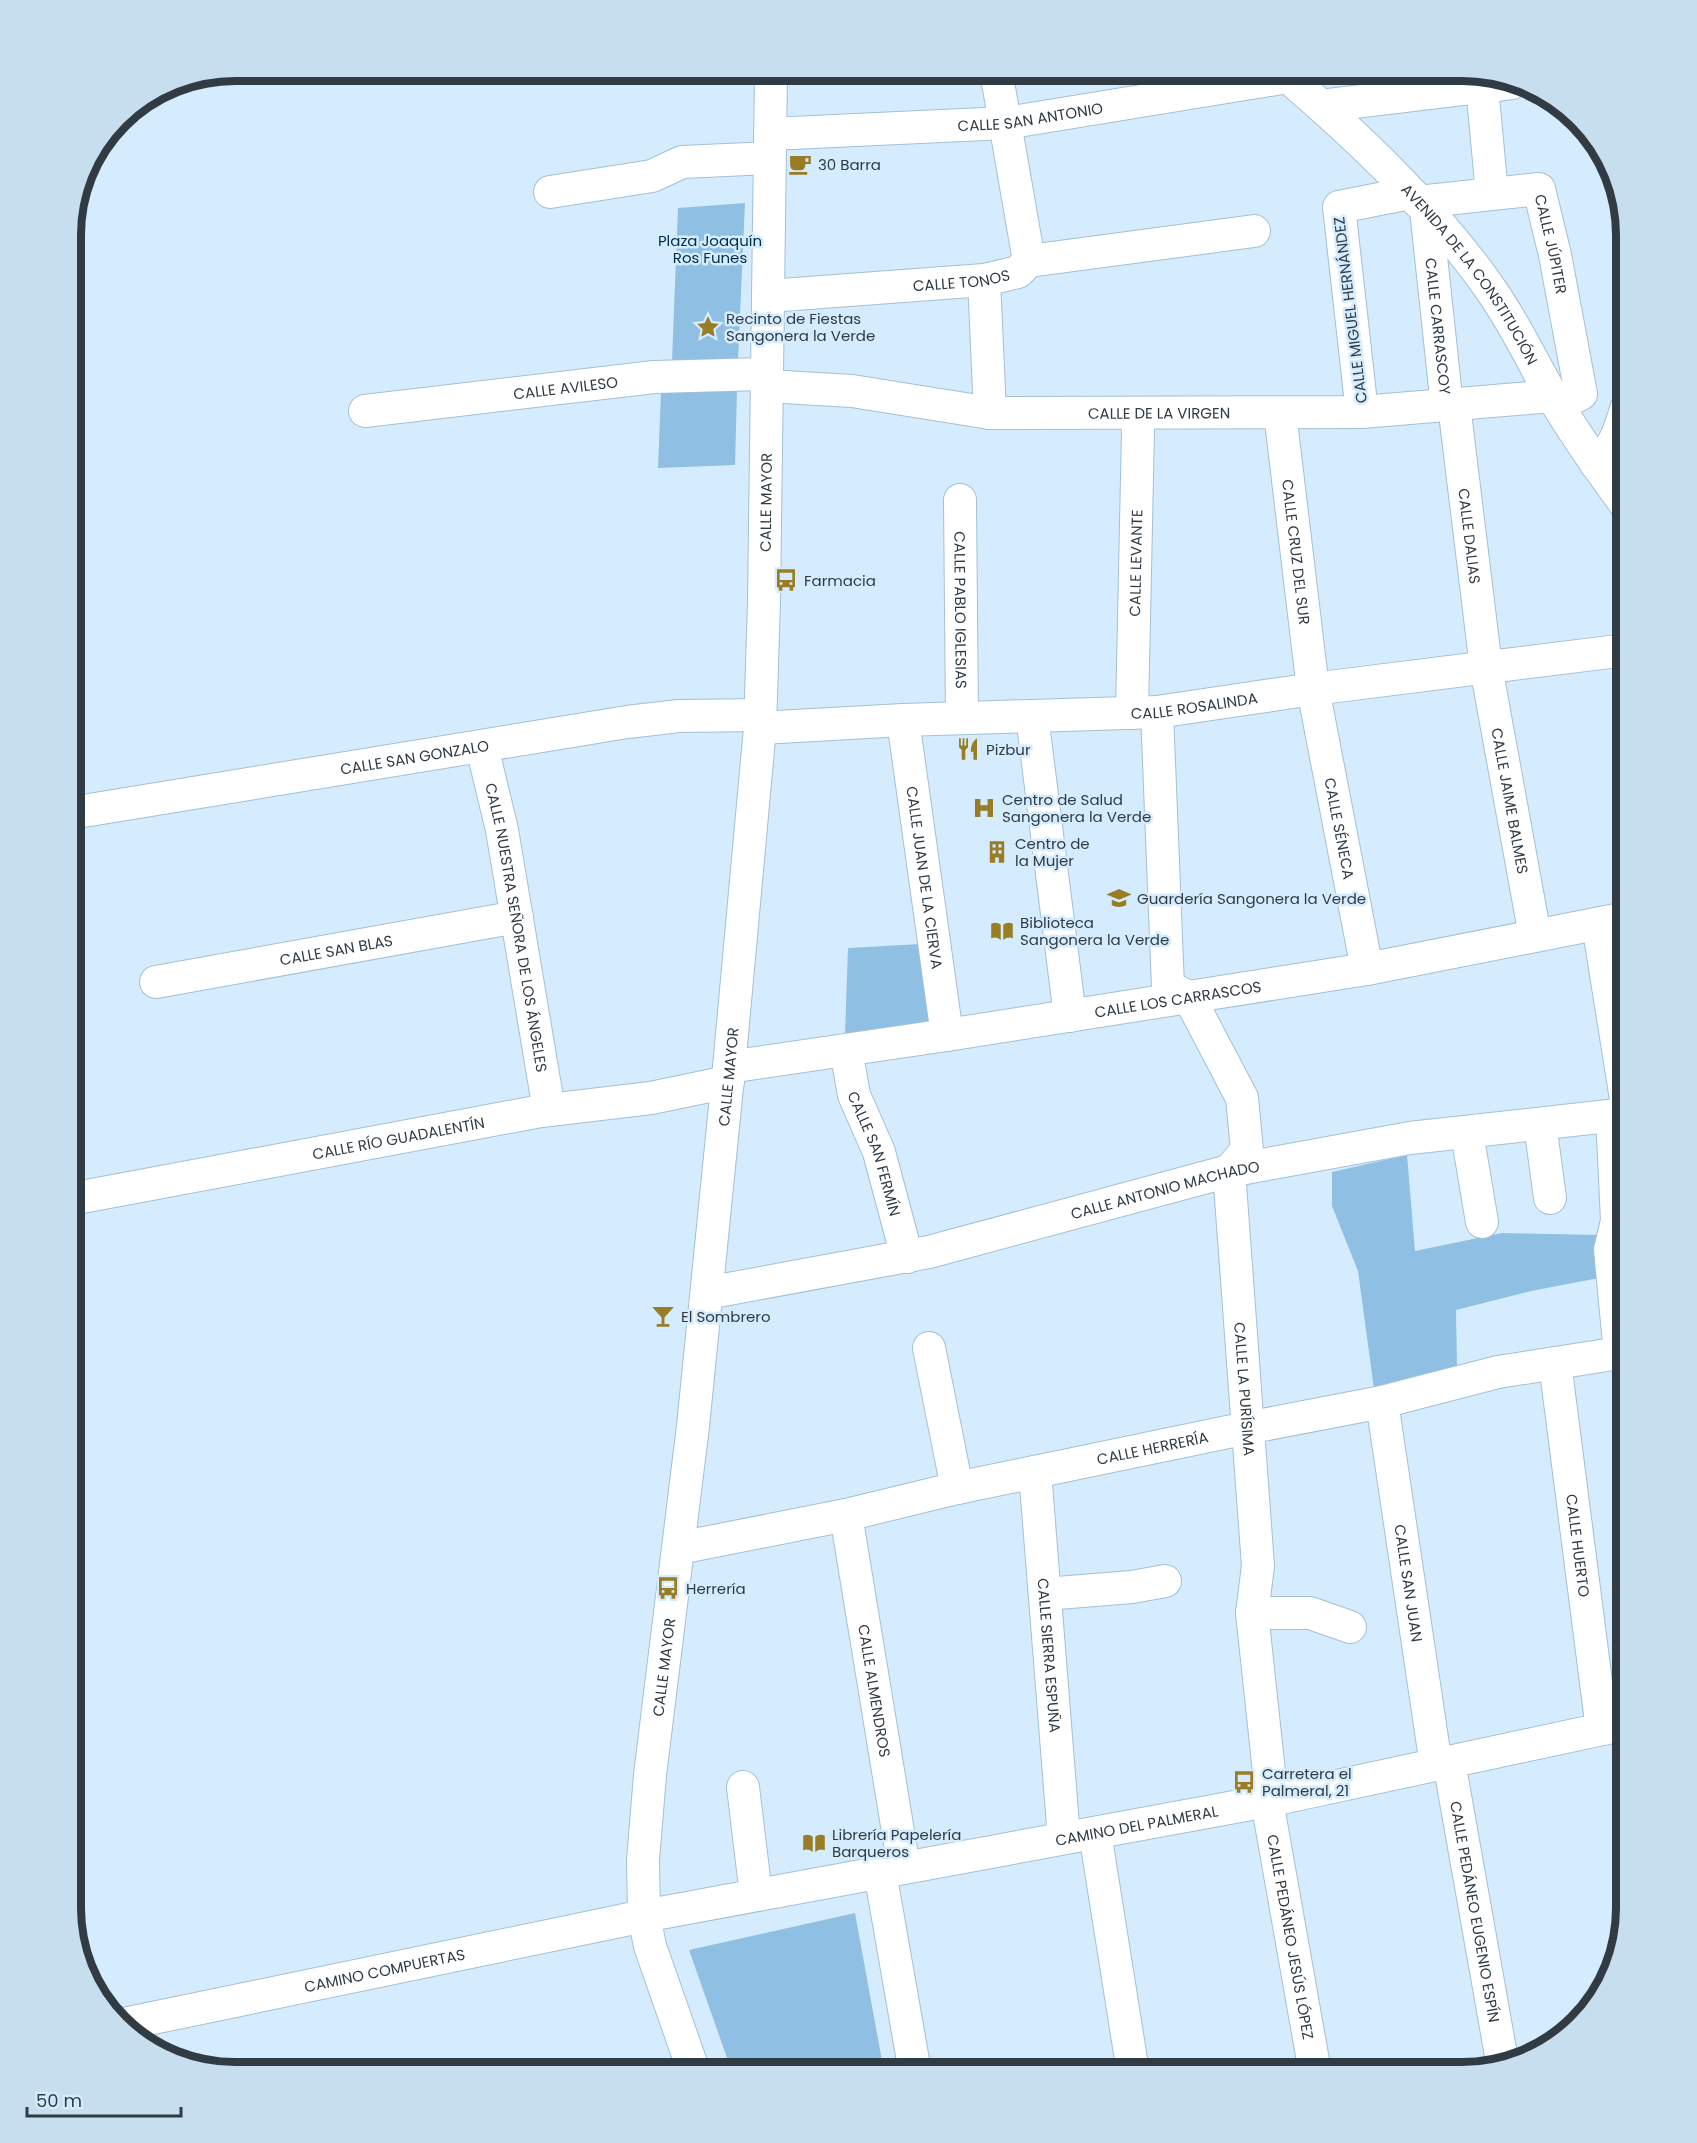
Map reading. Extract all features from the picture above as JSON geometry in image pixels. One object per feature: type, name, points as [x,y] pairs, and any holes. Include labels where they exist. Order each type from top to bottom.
[{"type":"street","name":"CALLE MAYOR","points":[[690,2062],[655,1963],[644,1916],[643,1860],[646,1810],[679,1548],[707,1293],[760,722],[771,81]]},
{"type":"street","points":[[998,81],[1029,261]]},
{"type":"street","name":"CALLE SAN ANTONIO","points":[[550,192],[652,176],[682,162],[770,146],[1006,123],[1245,81]]},
{"type":"street","name":"AVENIDA DE LA CONSTITUCIÓN","points":[[1293,81],[1418,202],[1498,300],[1555,401],[1616,491]]},
{"type":"street","points":[[1321,106],[1493,84]]},
{"type":"street","points":[[1492,193],[1502,86]]},
{"type":"street","name":"CALLE JÚPITER","points":[[1418,202],[1539,189],[1555,255],[1581,394],[1555,401]]},
{"type":"street","name":"CALLE CARRASCOY","points":[[1418,202],[1450,406]]},
{"type":"street","name":"CALLE MIGUEL HERNÁNDEZ","points":[[1362,412],[1339,207],[1418,202]]},
{"type":"street","name":"CALLE TONOS","points":[[768,296],[984,280],[1018,272],[1029,261],[1254,231]]},
{"type":"street","points":[[984,280],[990,412]]},
{"type":"street","name":"CALLE AVILESO","points":[[365,411],[654,377],[767,380]]},
{"type":"street","name":"CALLE DE LA VIRGEN","points":[[767,380],[990,412],[1135,414],[1362,412],[1555,401]]},
{"type":"street","name":"CALLE DALIAS","points":[[1450,406],[1486,667]]},
{"type":"street","name":"CALLE CRUZ DEL SUR","points":[[1280,413],[1313,689]]},
{"type":"street","name":"CALLE LEVANTE","points":[[1135,414],[1138,442],[1144,713],[1168,987],[1190,997]]},
{"type":"street","points":[[1596,464],[1610,451],[1616,440]]},
{"type":"street","name":"CALLE PABLO IGLESIAS","points":[[960,500],[962,718]]},
{"type":"street","name":"CALLE ROSALINDA","points":[[760,722],[1144,713],[1313,689],[1616,651]]},
{"type":"street","name":"CALLE JAIME BALMES","points":[[1486,667],[1535,936]]},
{"type":"street","name":"CALLE SÉNECA","points":[[1313,689],[1367,969]]},
{"type":"street","name":"CALLE SAN GONZALO","points":[[81,811],[627,722],[679,716],[760,722]]},
{"type":"street","points":[[1032,716],[1070,1016]]},
{"type":"street","name":"CALLE JUAN DE LA CIERVA","points":[[903,720],[947,1035]]},
{"type":"street","name":"CALLE NUESTRA SEÑORA DE LOS ÁNGELES","points":[[482,747],[502,830],[549,1110]]},
{"type":"street","name":"CALLE SAN BLAS","points":[[156,982],[517,917]]},
{"type":"street","points":[[1612,921],[1616,997]]},
{"type":"street","name":"CALLE LOS CARRASCOS","points":[[729,1075],[846,1050],[1367,969],[1612,921]]},
{"type":"street","points":[[1190,997],[1242,1098],[1247,1150],[1229,1171]]},
{"type":"street","name":"CALLE SAN FERMÍN","points":[[846,1050],[854,1095],[879,1152],[907,1257]]},
{"type":"street","name":"CALLE RÍO GUADALENTÍN","points":[[81,1197],[549,1110],[651,1098],[729,1075]]},
{"type":"street","name":"CALLE ANTONIO MACHADO","points":[[707,1293],[907,1257],[1229,1171],[1410,1138],[1540,1124],[1616,1111]]},
{"type":"street","points":[[1540,1124],[1550,1198]]},
{"type":"street","points":[[1467,1133],[1482,1222]]},
{"type":"street","name":"CALLE LA PURÍSIMA","points":[[1229,1171],[1258,1566],[1252,1613],[1269,1801]]},
{"type":"street","points":[[1616,1235],[1610,1250],[1616,1297]]},
{"type":"street","points":[[929,1348],[957,1488]]},
{"type":"street","name":"CALLE HERRERÍA","points":[[679,1548],[846,1515],[957,1488],[1382,1402],[1498,1372],[1616,1353]]},
{"type":"street","name":"CALLE HUERTO","points":[[1555,1363],[1614,1726]]},
{"type":"street","name":"CALLE SAN JUAN","points":[[1382,1402],[1442,1763]]},
{"type":"street","name":"CALLE SIERRA ESPUÑA","points":[[1035,1472],[1064,1838]]},
{"type":"street","name":"CALLE ALMENDROS","points":[[846,1515],[892,1870],[914,2062]]},
{"type":"street","points":[[1045,1594],[1132,1587],[1165,1581]]},
{"type":"street","points":[[1252,1613],[1310,1613],[1350,1628]]},
{"type":"street","name":"CAMINO DEL PALMERAL","points":[[644,1916],[1269,1801],[1614,1726]]},
{"type":"street","name":"CALLE PEDÁNEO EUGENIO ESPÍN","points":[[1442,1763],[1501,2057]]},
{"type":"street","points":[[743,1787],[756,1895]]},
{"type":"street","name":"CALLE PEDÁNEO JESÚS LÓPEZ","points":[[1269,1801],[1313,2062]]},
{"type":"street","points":[[1095,1833],[1131,2062]]},
{"type":"street","name":"CAMINO COMPUERTAS","points":[[131,2022],[644,1916]]},
{"type":"green space","name":"Plaza Joaquín Ros Funes","points":[[745,203],[738,360],[672,361],[678,208]]},
{"type":"green space","points":[[737,390],[735,465],[658,468],[661,392]]},
{"type":"green space","points":[[920,944],[930,1021],[845,1035],[848,948]]},
{"type":"green space","points":[[1407,1155],[1415,1251],[1502,1233],[1601,1235],[1604,1277],[1531,1291],[1456,1310],[1457,1367],[1374,1389],[1358,1271],[1332,1206],[1332,1172]]},
{"type":"green space","points":[[855,1913],[882,2062],[728,2062],[689,1950]]},
{"type":"place","name":"30 Barra","points":[[800,164]]},
{"type":"place","name":"Recinto de Fiestas Sangonera la Verde","points":[[708,327]]},
{"type":"place","name":"Farmacia","points":[[786,580]]},
{"type":"place","name":"Pizbur","points":[[968,749]]},
{"type":"place","name":"Centro de Salud Sangonera la Verde","points":[[984,808]]},
{"type":"place","name":"Centro de la Mujer","points":[[997,852]]},
{"type":"place","name":"Guardería Sangonera la Verde","points":[[1119,898]]},
{"type":"place","name":"Biblioteca Sangonera la Verde","points":[[1002,931]]},
{"type":"place","name":"El Sombrero","points":[[663,1316]]},
{"type":"place","name":"Herrería","points":[[668,1588]]},
{"type":"place","name":"Carretera el Palmeral, 21","points":[[1244,1782]]},
{"type":"place","name":"Librería Papelería Barqueros","points":[[814,1843]]}]
